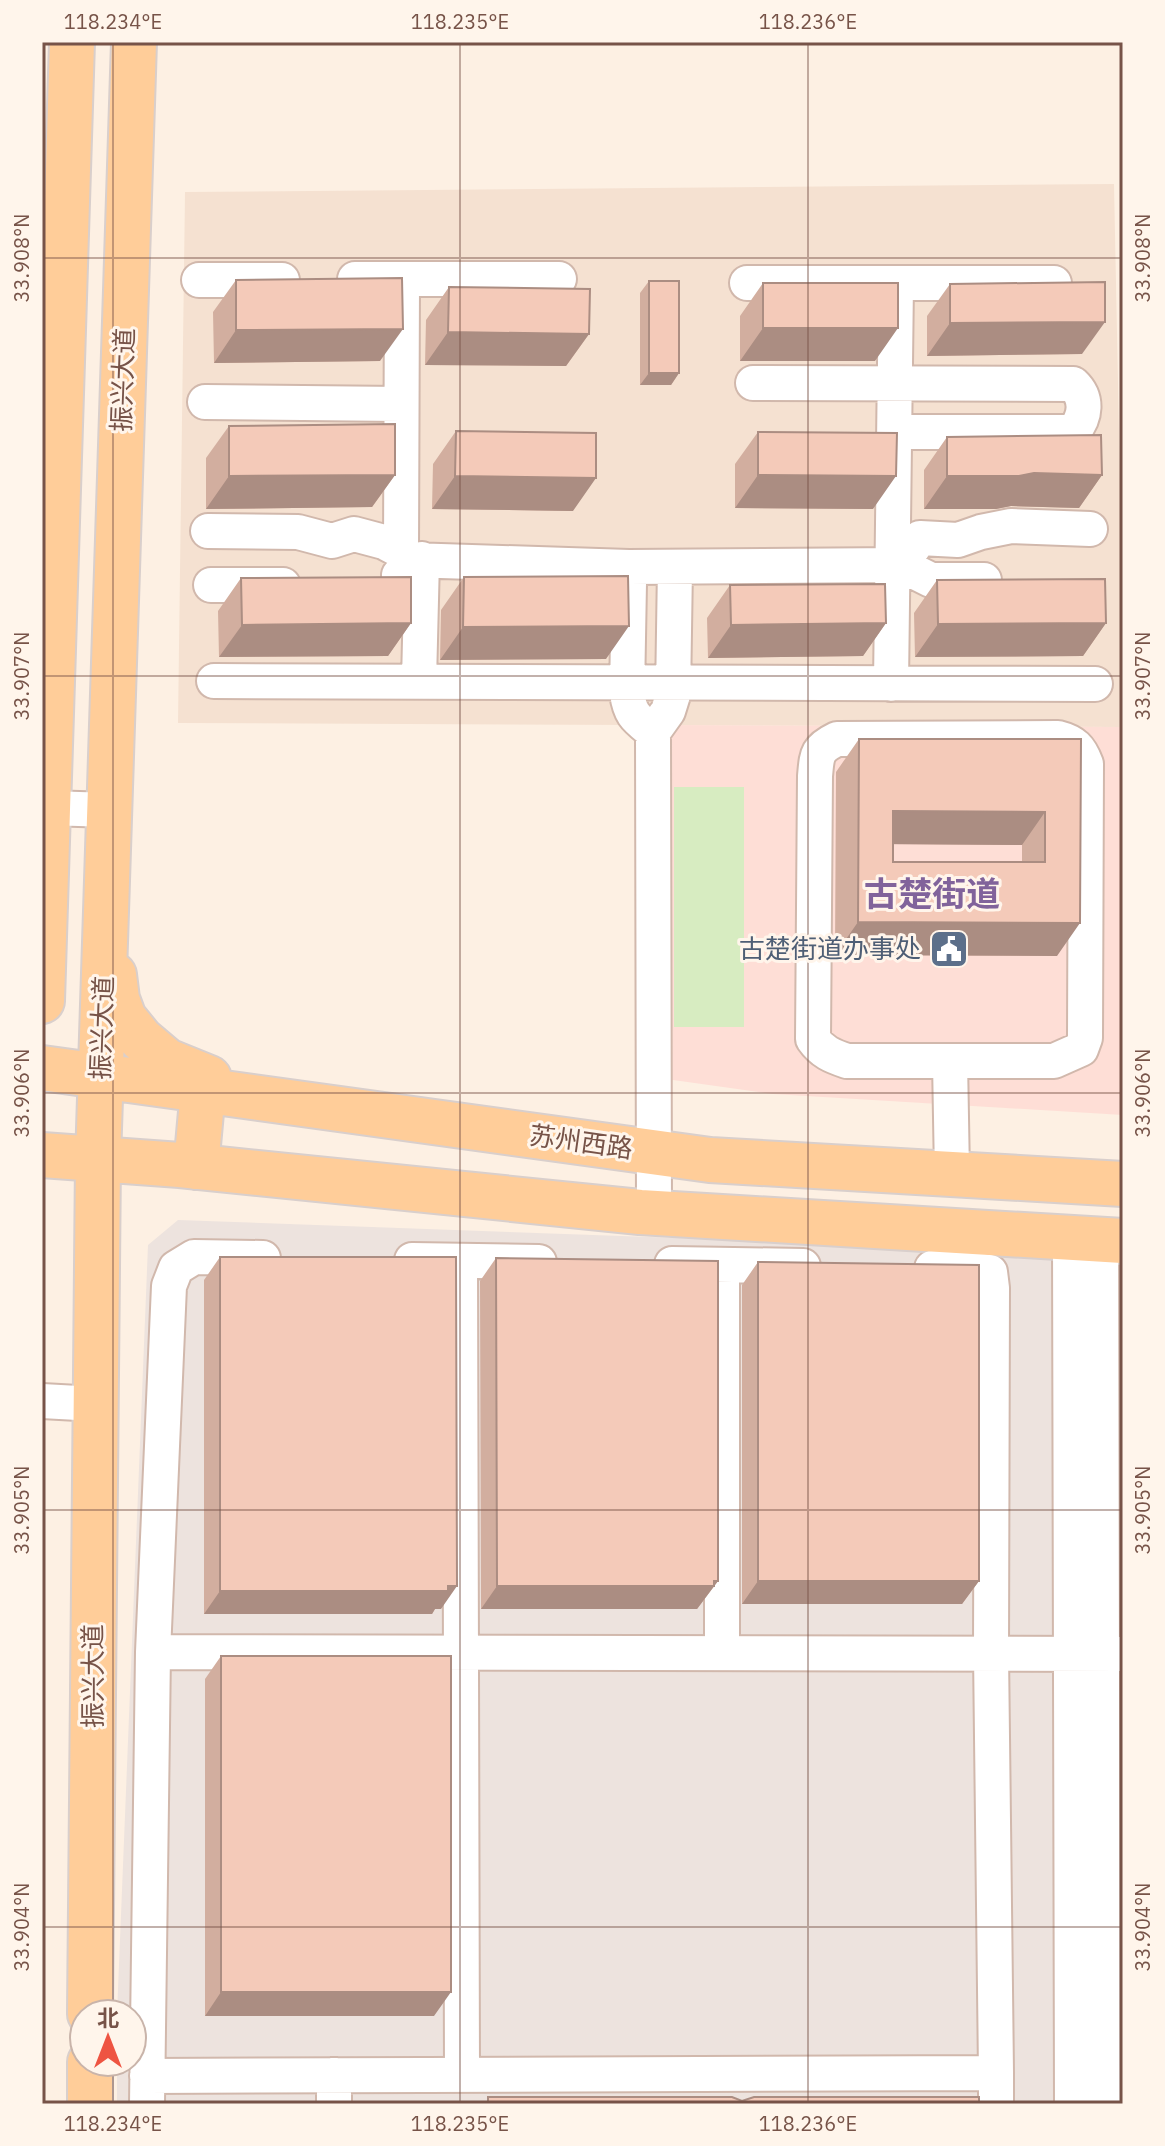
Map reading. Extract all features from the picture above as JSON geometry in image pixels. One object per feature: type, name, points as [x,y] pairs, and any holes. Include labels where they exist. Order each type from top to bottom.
[{"type":"main road","points":[[42,1001],[72,42]]},
{"type":"main road","name":"振兴大道","points":[[90,1998],[98,1160],[134,42]]},
{"type":"main road","points":[[106,919],[117,999],[124,1018],[141,1039],[167,1061],[259,1098]]},
{"type":"main road","name":"苏州西路","points":[[42,1068],[710,1160],[1123,1184]]},
{"type":"main road","points":[[188,1166],[203,1090]]},
{"type":"main road","points":[[42,1155],[188,1166],[654,1213],[1098,1240]]},
{"type":"main road","points":[[97,1251],[117,1210],[135,1190],[188,1166]]},
{"type":"main road","points":[[90,2078],[90,2104]]},
{"type":"lane","points":[[402,279],[401,404],[419,681]]},
{"type":"lane","points":[[199,280],[559,279]]},
{"type":"lane","points":[[747,283],[1068,283]]},
{"type":"lane","points":[[891,684],[897,565],[896,283]]},
{"type":"lane","points":[[753,383],[1073,384],[1081,392],[1084,410],[1081,423],[1073,432],[895,432]]},
{"type":"lane","points":[[205,402],[401,404]]},
{"type":"lane","points":[[897,565],[920,538],[958,540],[1011,526],[1090,529]]},
{"type":"lane","points":[[208,531],[298,532],[332,541],[354,534],[384,542],[411,557],[629,567],[897,565],[931,580],[1009,580]]},
{"type":"lane","points":[[365,585],[406,573],[411,557]]},
{"type":"lane","points":[[629,567],[629,708],[653,732]]},
{"type":"lane","points":[[654,1213],[653,732],[668,711],[673,695],[675,567]]},
{"type":"lane","points":[[211,585],[319,585]]},
{"type":"lane","points":[[214,681],[1095,684]]},
{"type":"lane","points":[[1058,738],[1073,742],[1082,752],[1086,764],[1085,1038],[1081,1049],[1054,1061],[950,1061],[847,1061],[820,1049],[813,1039],[817,756],[823,746],[837,739],[1058,738]]},
{"type":"lane","points":[[48,808],[110,810]]},
{"type":"lane","points":[[950,1061],[952,1174]]},
{"type":"lane","points":[[1098,1240],[1099,2063],[1103,2104]]},
{"type":"lane","points":[[288,1258],[194,1257],[176,1268],[169,1286],[153,1652],[147,2090],[334,2090],[455,2084],[996,2089],[991,1653],[992,1288],[990,1272],[965,1268],[904,1267]]},
{"type":"lane","points":[[382,1260],[568,1262]]},
{"type":"lane","points":[[455,2084],[461,1653],[460,1261]]},
{"type":"lane","points":[[645,1264],[828,1266]]},
{"type":"lane","points":[[722,1265],[722,1653]]},
{"type":"lane","points":[[42,1401],[96,1404]]},
{"type":"lane","points":[[153,1652],[1099,1654]]},
{"type":"lane","points":[[1072,2104],[1099,2063]]},
{"type":"shaded area","points":[[1114,184],[1123,727],[178,723],[185,192]]},
{"type":"shaded area","points":[[666,725],[1123,727],[1123,1115],[773,1094],[666,1079]]},
{"type":"shaded area","points":[[178,1220],[956,1248],[1123,1269],[1123,2104],[117,2104],[117,2078],[148,2078],[148,1998],[118,1998],[148,1245]]},
{"type":"green space","points":[[674,787],[744,787],[744,1027],[674,1027]]},
{"type":"building","points":[[402,278],[403,329],[236,330],[236,280]]},
{"type":"building","points":[[649,281],[679,281],[679,373],[649,373]]},
{"type":"building","points":[[1105,282],[1105,322],[950,323],[950,284]]},
{"type":"building","points":[[763,283],[898,283],[898,328],[763,328]]},
{"type":"building","points":[[449,287],[590,289],[589,334],[448,332]]},
{"type":"building","points":[[395,424],[395,475],[229,476],[229,426]]},
{"type":"building","points":[[456,431],[596,433],[596,478],[455,476]]},
{"type":"building","points":[[758,432],[897,433],[896,476],[758,475]]},
{"type":"building","points":[[1101,435],[1102,475],[1034,473],[1019,476],[947,476],[947,437]]},
{"type":"building","points":[[628,576],[629,626],[463,627],[464,577]]},
{"type":"building","points":[[411,577],[411,623],[242,625],[241,578]]},
{"type":"building","points":[[1105,579],[1106,623],[938,624],[937,580]]},
{"type":"building","points":[[885,584],[886,623],[731,625],[730,585]]},
{"type":"building","points":[[859,739],[1081,739],[1080,923],[858,922]],"holes":[[[893,811],[1045,812],[1045,862],[893,862]]]},
{"type":"building","points":[[220,1257],[456,1257],[457,1586],[448,1586],[448,1591],[220,1591]]},
{"type":"building","points":[[496,1258],[718,1261],[718,1581],[714,1581],[714,1586],[497,1586]]},
{"type":"building","points":[[758,1262],[979,1265],[979,1581],[758,1581]]},
{"type":"building","points":[[221,1656],[451,1656],[451,1992],[221,1992]]},
{"type":"building","points":[[488,2097],[732,2097],[742,2101],[754,2097],[979,2097],[979,2104],[488,2104]]},
{"type":"place","name":"古楚街道办事处","points":[[949,949]]},
{"type":"district","name":"古楚街道","points":[[932,894]]}]
